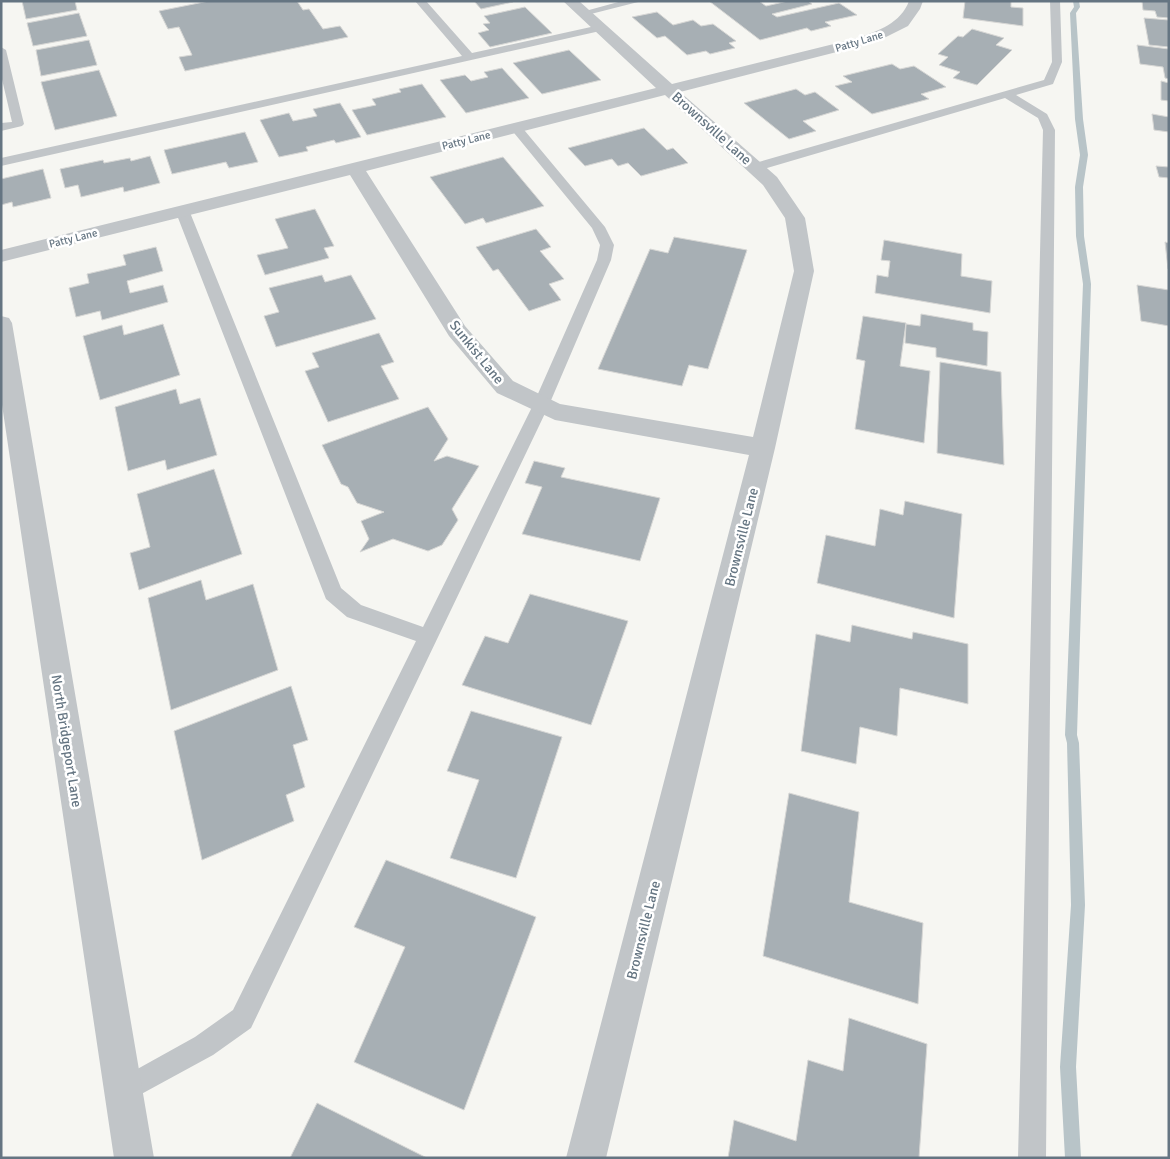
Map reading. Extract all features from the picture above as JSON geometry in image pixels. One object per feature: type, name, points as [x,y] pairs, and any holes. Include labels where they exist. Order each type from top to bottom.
[{"type":"street","name":"Patty Lane","points":[[1,256],[669,90],[878,36],[894,30],[914,8],[916,1]]},
{"type":"street","name":"Brownsville Lane","points":[[584,14],[770,181],[795,218],[804,271],[763,448],[586,1158]]},
{"type":"street","name":"Sunkist Lane","points":[[356,168],[457,331],[505,387],[555,412],[763,448]]},
{"type":"street","name":"North Bridgeport Lane","points":[[1,323],[134,1158]]},
{"type":"lane","points":[[420,1],[469,57]]},
{"type":"lane","points":[[1,162],[469,57],[584,14],[637,1]]},
{"type":"lane","points":[[756,167],[1050,82],[1057,62],[1055,1]]},
{"type":"lane","points":[[1,50],[18,124],[1,127]]},
{"type":"lane","points":[[1008,95],[1043,116],[1049,130],[1032,1158]]},
{"type":"lane","points":[[123,1091],[204,1046],[242,1019],[541,405],[604,260],[607,245],[598,227],[516,128]]},
{"type":"lane","points":[[182,210],[333,593],[354,611],[428,637]]},
{"type":"building","points":[[22,1],[75,1],[77,10],[26,19]]},
{"type":"building","points":[[209,1],[297,1],[303,10],[309,9],[323,29],[340,26],[348,37],[185,71],[179,57],[192,55],[179,27],[168,29],[159,11]]},
{"type":"building","points":[[474,1],[512,1],[513,2],[481,9]]},
{"type":"building","points":[[709,1],[759,1],[766,6],[788,1],[808,1],[812,4],[772,14],[777,17],[839,3],[857,15],[825,22],[831,26],[811,31],[807,28],[760,40]]},
{"type":"building","points":[[965,1],[1011,1],[1011,7],[1023,8],[1023,26],[963,18]]},
{"type":"building","points":[[1142,1],[1169,1],[1169,18],[1157,17],[1155,11],[1143,10]]},
{"type":"building","points":[[525,7],[552,33],[490,47],[478,33],[489,30],[483,24],[490,23],[484,16]]},
{"type":"building","points":[[657,12],[673,25],[693,20],[701,26],[713,24],[736,41],[729,43],[735,48],[710,54],[706,51],[687,55],[665,36],[657,38],[632,17]]},
{"type":"building","points":[[79,13],[87,36],[33,46],[27,23]]},
{"type":"building","points":[[1144,18],[1169,20],[1169,47],[1149,45]]},
{"type":"building","points":[[972,29],[1004,38],[996,45],[1012,50],[977,85],[953,78],[960,72],[939,65],[948,57],[938,54],[958,36],[963,37]]},
{"type":"building","points":[[89,40],[97,65],[41,76],[36,50]]},
{"type":"building","points":[[1137,45],[1169,49],[1169,79],[1165,78],[1163,67],[1140,64]]},
{"type":"building","points":[[569,50],[601,80],[542,94],[513,63]]},
{"type":"building","points":[[892,64],[900,69],[914,66],[946,87],[921,94],[929,99],[872,114],[835,86],[852,82],[843,76]]},
{"type":"building","points":[[502,68],[529,98],[466,113],[440,80],[465,75],[471,81],[488,77],[484,72]]},
{"type":"building","points":[[99,70],[117,116],[55,130],[41,82]]},
{"type":"building","points":[[1161,81],[1169,83],[1169,101],[1161,100]]},
{"type":"building","points":[[422,84],[446,117],[367,135],[352,110],[376,105],[372,99],[401,92],[399,89]]},
{"type":"building","points":[[796,89],[805,95],[815,92],[839,110],[803,121],[816,131],[789,139],[744,103]]},
{"type":"building","points":[[340,103],[361,137],[336,143],[334,140],[306,147],[308,151],[279,157],[260,120],[289,113],[293,121],[317,116],[313,109]]},
{"type":"building","points":[[1152,114],[1169,117],[1169,132],[1154,130]]},
{"type":"building","points":[[644,128],[667,150],[673,148],[688,163],[641,176],[628,163],[618,166],[612,159],[585,166],[568,148]]},
{"type":"building","points":[[245,132],[258,162],[229,168],[226,162],[172,174],[164,150]]},
{"type":"building","points":[[150,156],[160,183],[124,192],[123,187],[81,197],[78,185],[65,188],[60,169],[103,160],[104,163],[130,158],[131,161]]},
{"type":"building","points":[[503,157],[544,206],[486,223],[483,218],[465,224],[430,177]]},
{"type":"building","points":[[1156,166],[1169,167],[1169,178],[1159,177]]},
{"type":"building","points":[[43,169],[51,198],[13,207],[12,202],[1,205],[1,179]]},
{"type":"building","points":[[315,209],[334,246],[324,248],[329,258],[265,275],[257,255],[288,248],[275,219]]},
{"type":"building","points":[[536,229],[551,247],[540,251],[564,279],[549,284],[561,300],[529,311],[498,269],[493,271],[476,247]]},
{"type":"building","points":[[674,237],[747,250],[708,369],[689,365],[682,386],[598,369],[650,249],[668,253]]},
{"type":"building","points":[[884,240],[962,254],[961,276],[992,281],[990,313],[875,293],[877,275],[888,277],[890,261],[881,260]]},
{"type":"building","points":[[1165,242],[1169,243],[1169,269],[1168,269]]},
{"type":"building","points":[[156,247],[163,271],[127,281],[130,293],[163,285],[168,302],[102,320],[100,311],[76,317],[69,288],[89,283],[87,274],[126,265],[123,255]]},
{"type":"building","points":[[322,275],[325,282],[351,275],[376,319],[276,347],[264,316],[279,312],[269,288]]},
{"type":"building","points":[[1137,285],[1169,290],[1169,326],[1141,321]]},
{"type":"building","points":[[921,314],[973,323],[973,330],[988,332],[987,366],[936,357],[936,348],[905,343],[906,324],[920,326]]},
{"type":"building","points":[[863,316],[906,323],[900,366],[930,371],[924,443],[855,429],[865,361],[856,359]]},
{"type":"building","points":[[163,324],[180,375],[100,400],[83,336],[122,325],[124,335]]},
{"type":"building","points":[[379,333],[394,362],[381,366],[399,399],[328,422],[305,371],[319,367],[312,353]]},
{"type":"building","points":[[940,362],[1001,372],[1004,465],[937,453]]},
{"type":"building","points":[[176,389],[180,404],[200,398],[217,455],[167,470],[165,460],[128,471],[115,407]]},
{"type":"building","points":[[428,407],[448,439],[434,461],[447,456],[479,466],[452,509],[458,520],[442,545],[428,551],[393,539],[360,552],[369,539],[361,521],[384,512],[357,503],[348,487],[341,484],[322,445]]},
{"type":"building","points":[[534,461],[565,468],[561,477],[660,498],[640,561],[522,534],[542,487],[525,483]]},
{"type":"building","points":[[214,469],[242,554],[139,590],[130,553],[150,547],[137,494]]},
{"type":"building","points":[[905,501],[962,514],[954,618],[817,583],[826,535],[875,546],[880,509],[903,515]]},
{"type":"building","points":[[201,580],[206,600],[253,584],[278,670],[171,710],[148,598]]},
{"type":"building","points":[[530,594],[628,621],[591,725],[462,685],[485,636],[508,643]]},
{"type":"building","points":[[852,625],[912,639],[913,632],[968,644],[968,704],[900,688],[897,736],[860,727],[856,764],[801,751],[816,634],[850,642]]},
{"type":"building","points":[[291,686],[308,740],[293,745],[305,787],[286,795],[294,821],[202,860],[174,731]]},
{"type":"building","points":[[471,711],[562,737],[516,878],[450,858],[479,780],[447,771]]},
{"type":"building","points":[[789,793],[859,812],[849,902],[923,923],[918,1004],[763,956]]},
{"type":"building","points":[[386,860],[536,917],[464,1110],[354,1062],[405,947],[354,927]]},
{"type":"building","points":[[849,1018],[927,1044],[919,1158],[728,1158],[734,1120],[796,1141],[808,1060],[843,1071]]},
{"type":"building","points":[[317,1103],[427,1158],[290,1158]]},
{"type":"waterway","points":[[1073,1158],[1068,1067],[1078,905],[1073,743],[1071,735],[1087,284],[1080,236],[1079,187],[1084,155],[1079,119],[1073,13],[1077,7],[1076,1]]}]
